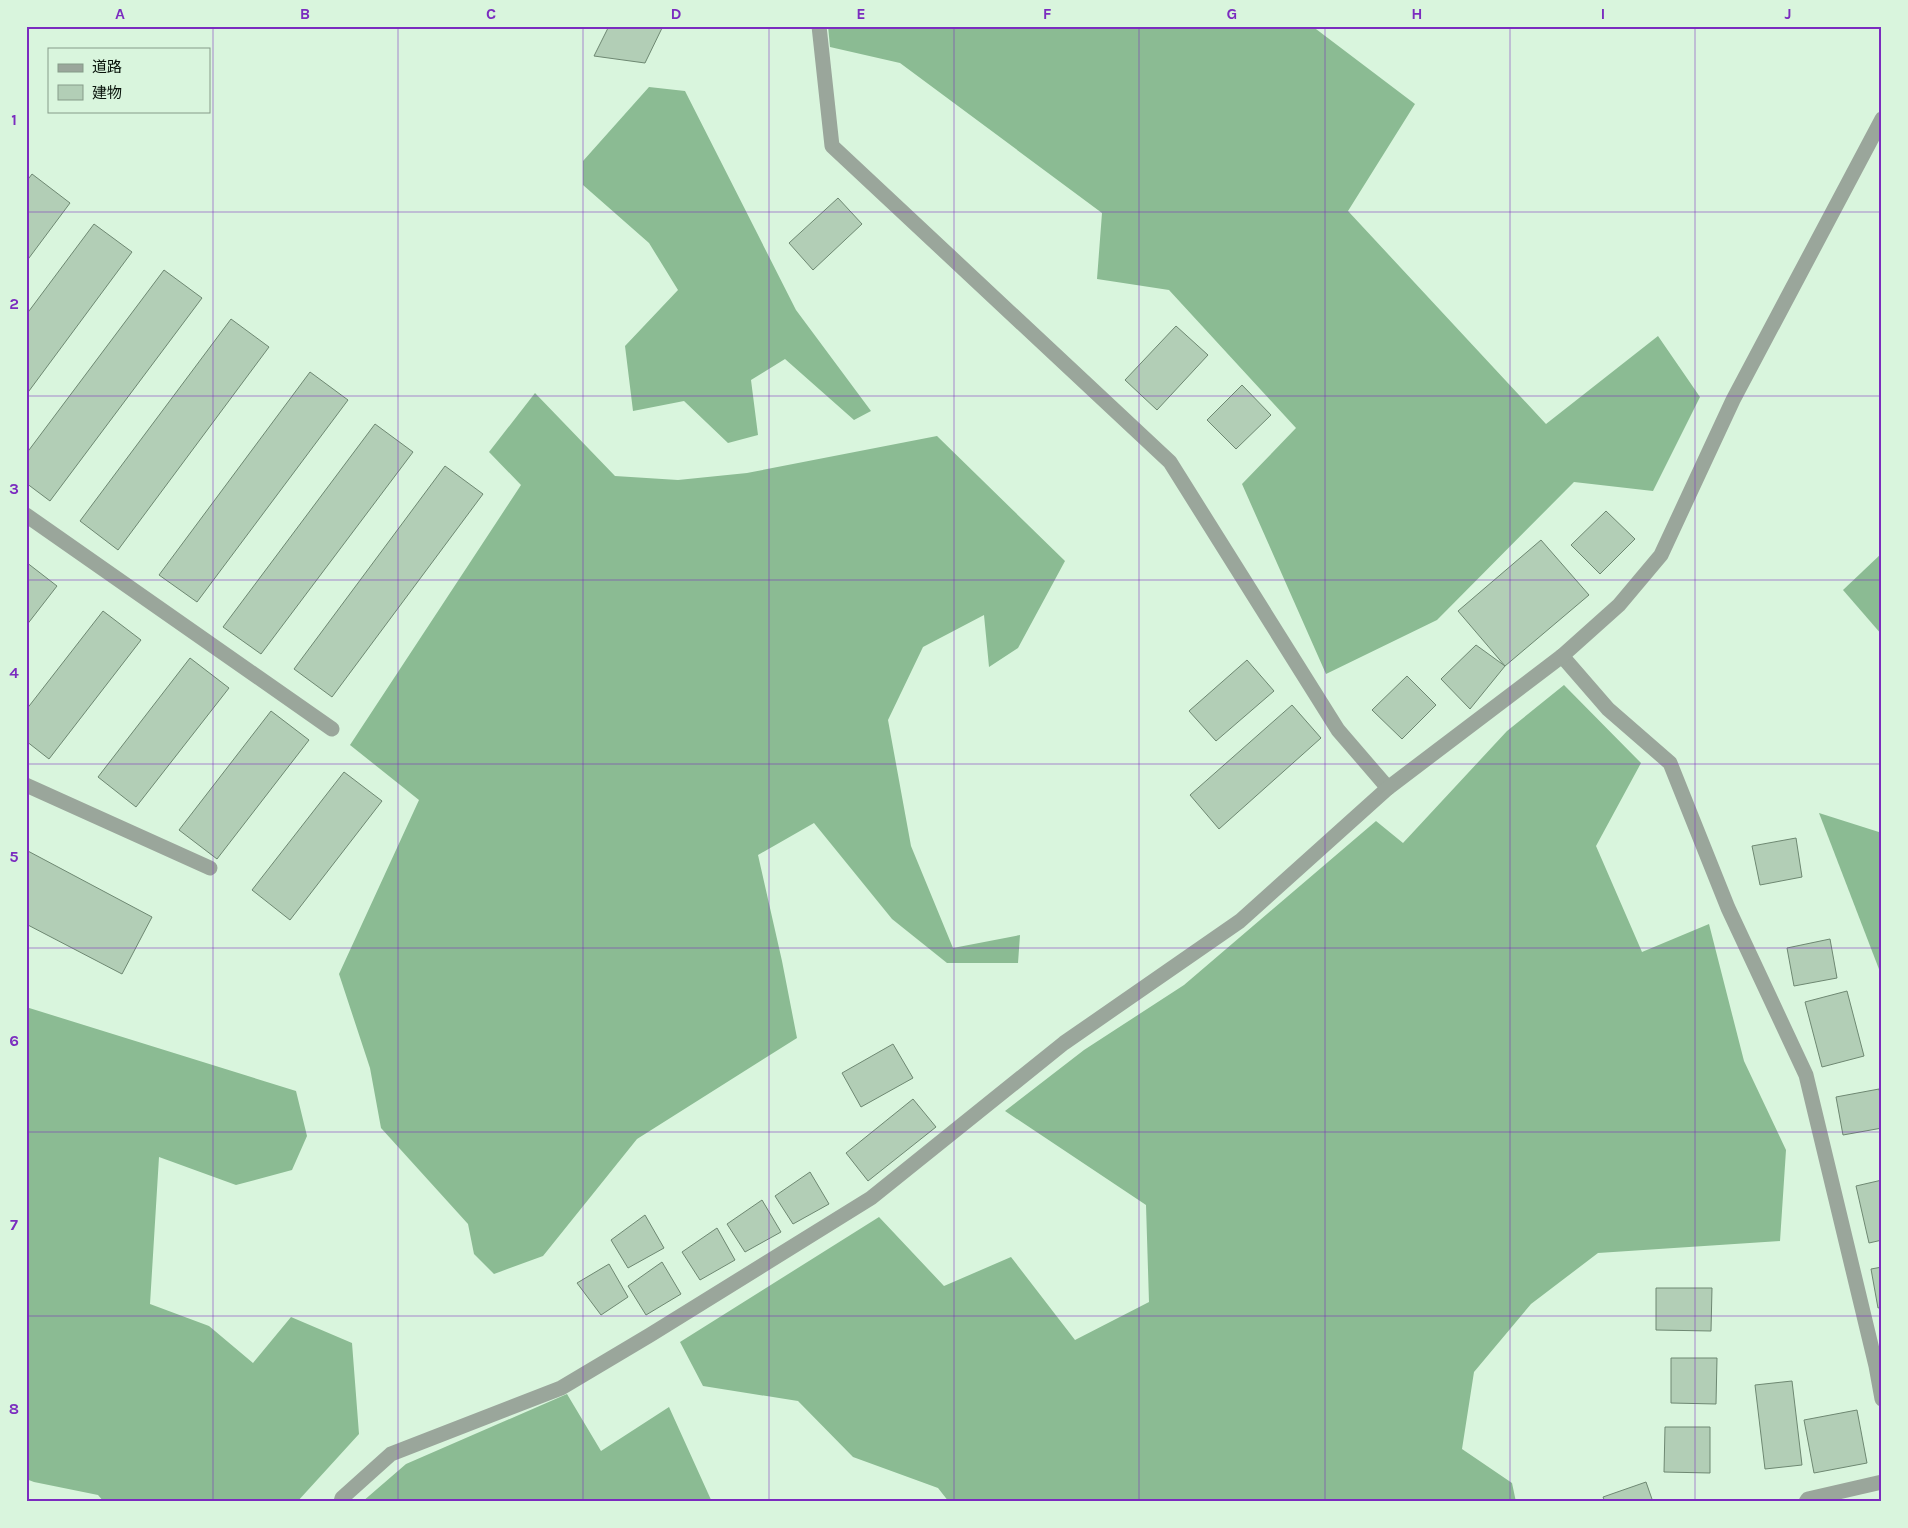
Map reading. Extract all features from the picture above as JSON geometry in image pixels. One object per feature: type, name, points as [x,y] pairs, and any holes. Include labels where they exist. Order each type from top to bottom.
[{"type":"street","points":[[820,26],[832,146],[1170,462],[1338,730],[1388,788]]},
{"type":"street","points":[[341,1502],[342,1498],[391,1454],[561,1388],[870,1198],[1064,1043],[1240,920],[1388,788],[1562,656],[1619,605],[1660,555],[1733,400],[1882,118]]},
{"type":"street","points":[[26,515],[332,729]]},
{"type":"street","points":[[1562,656],[1608,709],[1670,764],[1728,908],[1806,1075],[1876,1366],[1882,1399]]},
{"type":"street","points":[[26,785],[210,868]]},
{"type":"street","points":[[1806,1502],[1808,1498],[1882,1482]]},
{"type":"green space","points":[[828,26],[1312,26],[1415,104],[1348,211],[1546,424],[1658,336],[1700,397],[1653,491],[1574,482],[1437,620],[1326,674],[1242,484],[1296,428],[1169,290],[1097,279],[1102,213],[900,63],[830,47]]},
{"type":"green space","points":[[649,87],[685,91],[796,310],[871,411],[854,420],[785,359],[751,380],[758,435],[728,443],[684,401],[633,411],[625,346],[678,290],[649,243],[583,185],[583,161]]},
{"type":"green space","points":[[535,393],[615,476],[678,480],[747,473],[937,436],[1065,561],[1018,648],[989,667],[984,615],[923,647],[888,720],[911,846],[953,948],[1020,935],[1018,963],[947,963],[892,919],[814,823],[758,855],[797,1038],[637,1139],[543,1256],[494,1274],[474,1254],[468,1224],[381,1128],[370,1068],[339,974],[419,800],[350,745],[521,485],[489,452]]},
{"type":"green space","points":[[1882,553],[1882,635],[1843,590]]},
{"type":"green space","points":[[1564,685],[1641,763],[1596,846],[1642,952],[1709,924],[1744,1061],[1786,1150],[1780,1241],[1598,1253],[1531,1304],[1474,1372],[1462,1449],[1512,1483],[1516,1502],[949,1502],[938,1488],[853,1457],[798,1401],[703,1386],[680,1342],[879,1217],[944,1286],[1011,1257],[1075,1340],[1149,1302],[1146,1205],[1005,1111],[1084,1050],[1184,985],[1376,821],[1403,843],[1507,731]]},
{"type":"green space","points":[[1819,813],[1882,833],[1882,977]]},
{"type":"green space","points":[[26,1007],[296,1091],[307,1136],[292,1170],[236,1185],[159,1157],[150,1304],[209,1326],[253,1363],[291,1317],[352,1343],[359,1434],[297,1502],[104,1502],[98,1495],[26,1479]]},
{"type":"green space","points":[[567,1394],[601,1451],[669,1407],[712,1502],[362,1502],[406,1464]]},
{"type":"building","points":[[609,26],[663,26],[645,63],[594,56]]},
{"type":"building","points":[[32,174],[70,203],[26,262],[26,182]]},
{"type":"building","points":[[838,198],[862,224],[813,270],[789,243]]},
{"type":"building","points":[[94,224],[132,252],[26,395],[26,315]]},
{"type":"building","points":[[164,270],[202,298],[50,501],[26,483],[26,454]]},
{"type":"building","points":[[231,319],[269,347],[118,550],[80,521]]},
{"type":"building","points":[[1176,326],[1208,355],[1157,410],[1125,380]]},
{"type":"building","points":[[310,372],[348,400],[197,602],[159,575]]},
{"type":"building","points":[[1242,385],[1271,415],[1236,449],[1207,420]]},
{"type":"building","points":[[375,424],[413,452],[261,654],[223,627]]},
{"type":"building","points":[[445,466],[483,494],[332,697],[294,669]]},
{"type":"building","points":[[1606,511],[1635,539],[1600,574],[1571,545]]},
{"type":"building","points":[[1541,540],[1589,595],[1505,666],[1458,611]]},
{"type":"building","points":[[26,562],[57,586],[26,626]]},
{"type":"building","points":[[103,611],[141,640],[49,759],[26,741],[26,710]]},
{"type":"building","points":[[1476,645],[1505,666],[1470,709],[1441,679]]},
{"type":"building","points":[[190,658],[229,688],[136,807],[98,777]]},
{"type":"building","points":[[1247,660],[1274,691],[1216,741],[1189,711]]},
{"type":"building","points":[[1407,676],[1436,705],[1402,739],[1372,710]]},
{"type":"building","points":[[1292,705],[1321,738],[1219,829],[1190,795]]},
{"type":"building","points":[[271,711],[309,740],[217,859],[179,830]]},
{"type":"building","points":[[344,772],[382,801],[290,920],[252,890]]},
{"type":"building","points":[[1796,838],[1802,877],[1760,885],[1752,846]]},
{"type":"building","points":[[26,850],[152,917],[122,974],[26,924]]},
{"type":"building","points":[[1830,939],[1837,978],[1794,986],[1787,948]]},
{"type":"building","points":[[1847,991],[1864,1056],[1822,1067],[1805,1002]]},
{"type":"building","points":[[893,1044],[913,1078],[861,1107],[842,1073]]},
{"type":"building","points":[[1879,1089],[1882,1102],[1882,1128],[1843,1135],[1836,1097]]},
{"type":"building","points":[[913,1099],[936,1127],[868,1181],[846,1153]]},
{"type":"building","points":[[810,1172],[829,1204],[793,1224],[775,1196]]},
{"type":"building","points":[[1882,1180],[1882,1240],[1869,1243],[1856,1186]]},
{"type":"building","points":[[762,1200],[781,1232],[745,1252],[727,1224]]},
{"type":"building","points":[[645,1215],[664,1248],[628,1268],[611,1240]]},
{"type":"building","points":[[717,1228],[735,1260],[700,1280],[682,1252]]},
{"type":"building","points":[[662,1262],[681,1294],[646,1315],[628,1286]]},
{"type":"building","points":[[609,1264],[628,1297],[601,1315],[577,1283]]},
{"type":"building","points":[[1882,1267],[1882,1307],[1878,1308],[1871,1269]]},
{"type":"building","points":[[1656,1288],[1712,1288],[1711,1331],[1656,1330]]},
{"type":"building","points":[[1671,1358],[1717,1358],[1716,1404],[1671,1403]]},
{"type":"building","points":[[1792,1381],[1802,1465],[1765,1469],[1755,1385]]},
{"type":"building","points":[[1857,1410],[1867,1463],[1814,1473],[1804,1420]]},
{"type":"building","points":[[1665,1427],[1710,1427],[1710,1473],[1664,1472]]},
{"type":"building","points":[[1646,1482],[1653,1502],[1605,1502],[1603,1497]]}]
